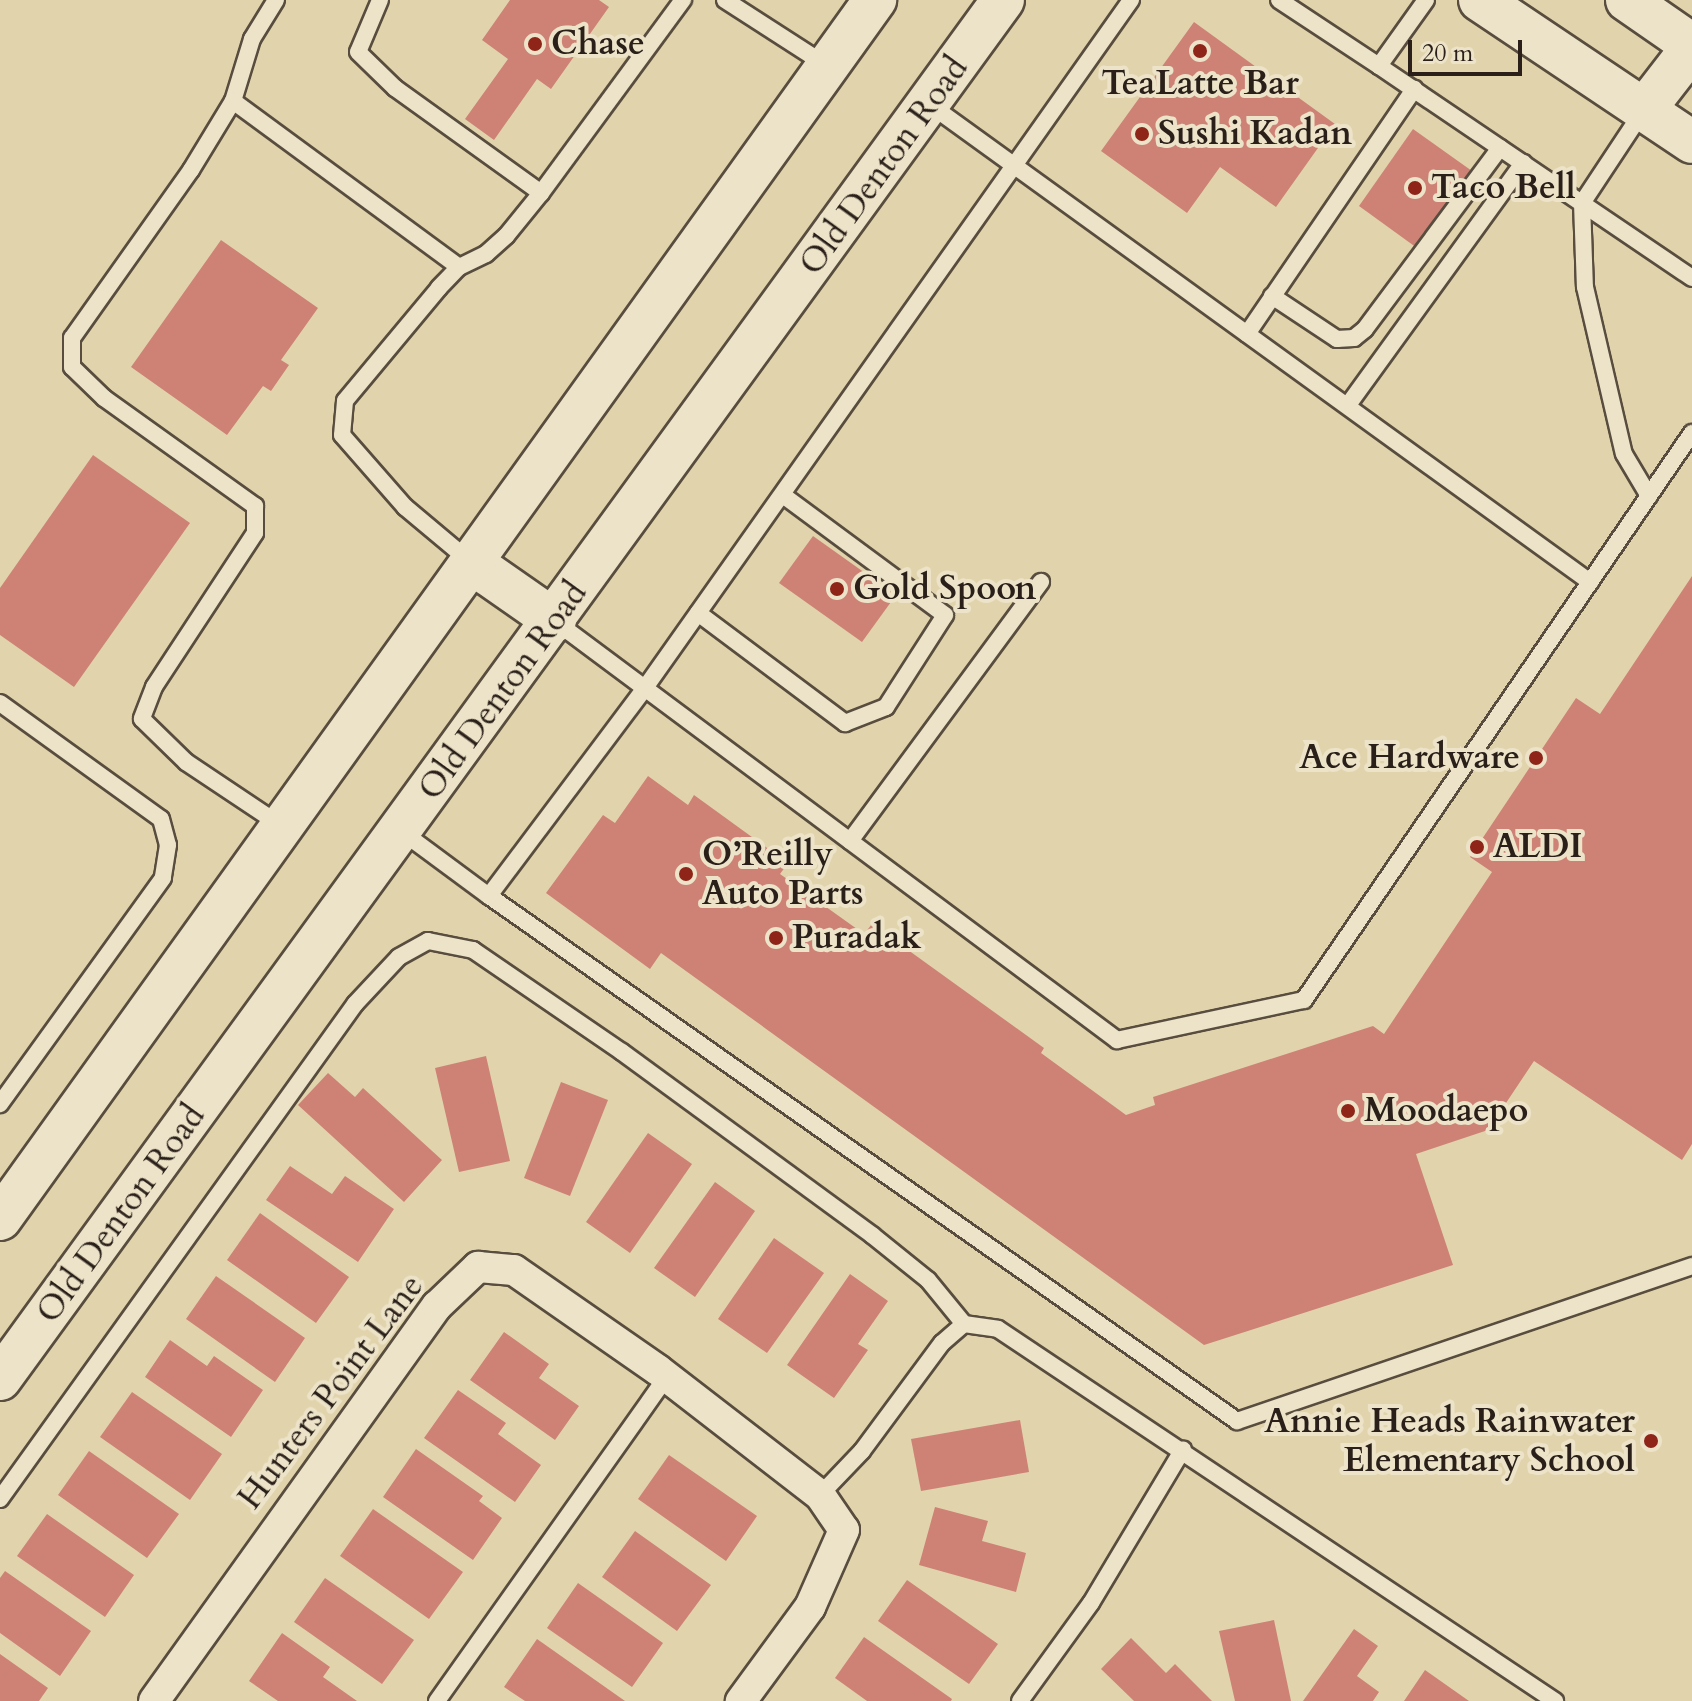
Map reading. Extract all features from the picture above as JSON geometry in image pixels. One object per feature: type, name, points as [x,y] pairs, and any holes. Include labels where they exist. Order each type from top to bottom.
[{"type":"main road","points":[[0,1219],[875,0]]},
{"type":"main road","name":"Old Denton Road","points":[[0,1379],[555,621],[1003,0]]},
{"type":"main road","points":[[1480,0],[1692,142]]},
{"type":"main road","points":[[1627,0],[1692,46],[1644,110]]},
{"type":"main road","points":[[472,563],[555,621]]},
{"type":"street","name":"Hunters Point Lane","points":[[154,1701],[437,1306],[478,1267],[514,1270],[662,1374],[820,1495],[844,1530],[831,1567],[810,1607],[741,1701]]},
{"type":"lane","points":[[276,0],[252,39],[233,101],[72,338],[72,367],[104,398],[255,506],[255,533],[154,687],[142,719],[186,762],[283,826]]},
{"type":"lane","points":[[380,0],[358,52],[395,88],[541,193]]},
{"type":"lane","points":[[472,563],[405,507],[342,435],[345,401],[408,321],[459,267],[486,254],[506,236],[683,0]]},
{"type":"lane","points":[[725,0],[827,66]]},
{"type":"lane","points":[[489,896],[645,688],[1017,167],[1131,0]]},
{"type":"lane","points":[[1279,0],[1692,278]]},
{"type":"lane","points":[[1379,66],[1426,0]]},
{"type":"lane","points":[[1247,334],[1414,89]]},
{"type":"lane","points":[[233,101],[459,267]]},
{"type":"lane","points":[[929,104],[1590,582]]},
{"type":"lane","points":[[1644,110],[1582,203],[1589,303],[1624,454],[1649,496]]},
{"type":"lane","points":[[1272,296],[1337,339],[1354,338],[1365,329],[1500,148]]},
{"type":"lane","points":[[1348,405],[1523,163]]},
{"type":"lane","points":[[555,621],[1117,1040],[1304,1000],[1692,433]]},
{"type":"lane","points":[[698,613],[845,723],[886,707],[945,615],[783,495]]},
{"type":"lane","points":[[850,841],[1041,582]]},
{"type":"lane","points":[[0,703],[161,819],[168,845],[163,878],[0,1104]]},
{"type":"lane","points":[[401,831],[1237,1421],[1692,1266]]},
{"type":"lane","points":[[0,1499],[355,1004],[399,957],[428,941],[473,950],[622,1052],[872,1235],[928,1280],[964,1324],[998,1329],[1183,1449],[1555,1701]]},
{"type":"lane","points":[[820,1495],[862,1451],[942,1343],[964,1324]]},
{"type":"lane","points":[[437,1701],[662,1374]]},
{"type":"lane","points":[[1020,1701],[1091,1603],[1183,1449]]},
{"type":"building","name":"Chase","points":[[510,0],[599,0],[609,7],[551,89],[537,79],[494,140],[465,119],[508,59],[482,40]]},
{"type":"building","points":[[1194,22],[1335,124],[1276,207],[1220,167],[1187,213],[1101,151]]},
{"type":"building","name":"Taco Bell","points":[[1413,129],[1472,171],[1417,248],[1359,206]]},
{"type":"building","points":[[221,240],[318,308],[281,360],[289,365],[271,391],[263,386],[227,435],[131,367]]},
{"type":"building","points":[[93,455],[190,523],[74,687],[0,635],[0,588]]},
{"type":"building","name":"Gold Spoon","points":[[813,536],[896,595],[862,642],[779,583]]},
{"type":"building","points":[[1692,576],[1692,1144],[1682,1160],[1534,1061],[1488,1130],[1416,1154],[1453,1265],[1204,1345],[661,953],[650,969],[546,893],[603,815],[615,823],[648,776],[688,805],[694,795],[788,863],[780,874],[864,934],[872,924],[1044,1048],[1041,1053],[1126,1115],[1155,1105],[1153,1097],[1373,1026],[1384,1034],[1492,872],[1470,857],[1576,698],[1600,714]]},
{"type":"building","points":[[486,1056],[510,1161],[459,1172],[435,1068]]},
{"type":"building","points":[[328,1073],[355,1097],[363,1088],[442,1160],[404,1202],[298,1105]]},
{"type":"building","points":[[561,1082],[608,1100],[570,1196],[524,1178]]},
{"type":"building","points":[[648,1133],[692,1164],[630,1253],[586,1222]]},
{"type":"building","points":[[290,1166],[332,1194],[345,1176],[394,1209],[358,1262],[266,1200]]},
{"type":"building","points":[[715,1182],[755,1211],[695,1297],[654,1268]]},
{"type":"building","points":[[260,1213],[349,1277],[316,1323],[227,1260]]},
{"type":"building","points":[[774,1238],[824,1273],[767,1353],[718,1319]]},
{"type":"building","points":[[850,1274],[888,1301],[858,1344],[868,1350],[834,1398],[787,1365]]},
{"type":"building","points":[[216,1276],[305,1338],[275,1382],[186,1319]]},
{"type":"building","points":[[504,1332],[549,1364],[539,1378],[579,1406],[555,1440],[470,1380]]},
{"type":"building","points":[[170,1340],[207,1366],[214,1356],[263,1390],[231,1437],[145,1377]]},
{"type":"building","points":[[458,1390],[506,1423],[498,1434],[541,1465],[515,1502],[424,1438]]},
{"type":"building","points":[[132,1392],[222,1454],[190,1500],[100,1437]]},
{"type":"building","points":[[1020,1420],[1029,1472],[921,1491],[911,1439]]},
{"type":"building","points":[[416,1449],[483,1496],[479,1501],[502,1518],[473,1560],[383,1497]]},
{"type":"building","points":[[89,1451],[179,1514],[147,1558],[58,1495]]},
{"type":"building","points":[[669,1455],[757,1516],[726,1561],[638,1499]]},
{"type":"building","points":[[935,1507],[988,1521],[982,1541],[1026,1553],[1016,1592],[919,1565]]},
{"type":"building","points":[[373,1509],[463,1572],[429,1619],[340,1556]]},
{"type":"building","points":[[47,1514],[134,1575],[105,1617],[17,1556]]},
{"type":"building","points":[[635,1531],[711,1585],[677,1631],[602,1577]]},
{"type":"building","points":[[5,1571],[91,1631],[60,1676],[0,1633],[0,1578]]},
{"type":"building","points":[[325,1578],[414,1640],[382,1684],[294,1622]]},
{"type":"building","points":[[907,1580],[998,1644],[969,1684],[878,1621]]},
{"type":"building","points":[[578,1583],[663,1643],[632,1687],[547,1628]]},
{"type":"building","points":[[1274,1620],[1291,1701],[1235,1701],[1219,1631]]},
{"type":"building","points":[[1354,1629],[1378,1646],[1357,1676],[1379,1692],[1373,1701],[1303,1701]]},
{"type":"building","points":[[282,1633],[330,1667],[323,1677],[357,1701],[278,1701],[249,1681]]},
{"type":"building","points":[[864,1637],[951,1701],[867,1701],[835,1678]]},
{"type":"building","points":[[1131,1638],[1166,1673],[1175,1664],[1212,1701],[1134,1701],[1101,1669]]},
{"type":"building","points":[[537,1639],[625,1701],[525,1701],[504,1687]]},
{"type":"building","points":[[0,1654],[48,1688],[39,1701],[0,1701]]},
{"type":"building","points":[[1425,1670],[1469,1701],[1404,1701]]},
{"type":"place","name":"Chase","points":[[535,44]]},
{"type":"place","name":"TeaLatte Bar","points":[[1200,51]]},
{"type":"place","name":"Sushi Kadan","points":[[1142,134]]},
{"type":"place","name":"Taco Bell","points":[[1415,188]]},
{"type":"place","name":"Gold Spoon","points":[[837,589]]},
{"type":"place","name":"Ace Hardware","points":[[1536,758]]},
{"type":"place","name":"ALDI","points":[[1477,847]]},
{"type":"place","name":"O’Reilly Auto Parts","points":[[686,874]]},
{"type":"place","name":"Puradak","points":[[776,938]]},
{"type":"place","name":"Moodaepo","points":[[1348,1111]]},
{"type":"place","name":"Annie Heads Rainwater Elementary School","points":[[1651,1441]]}]
